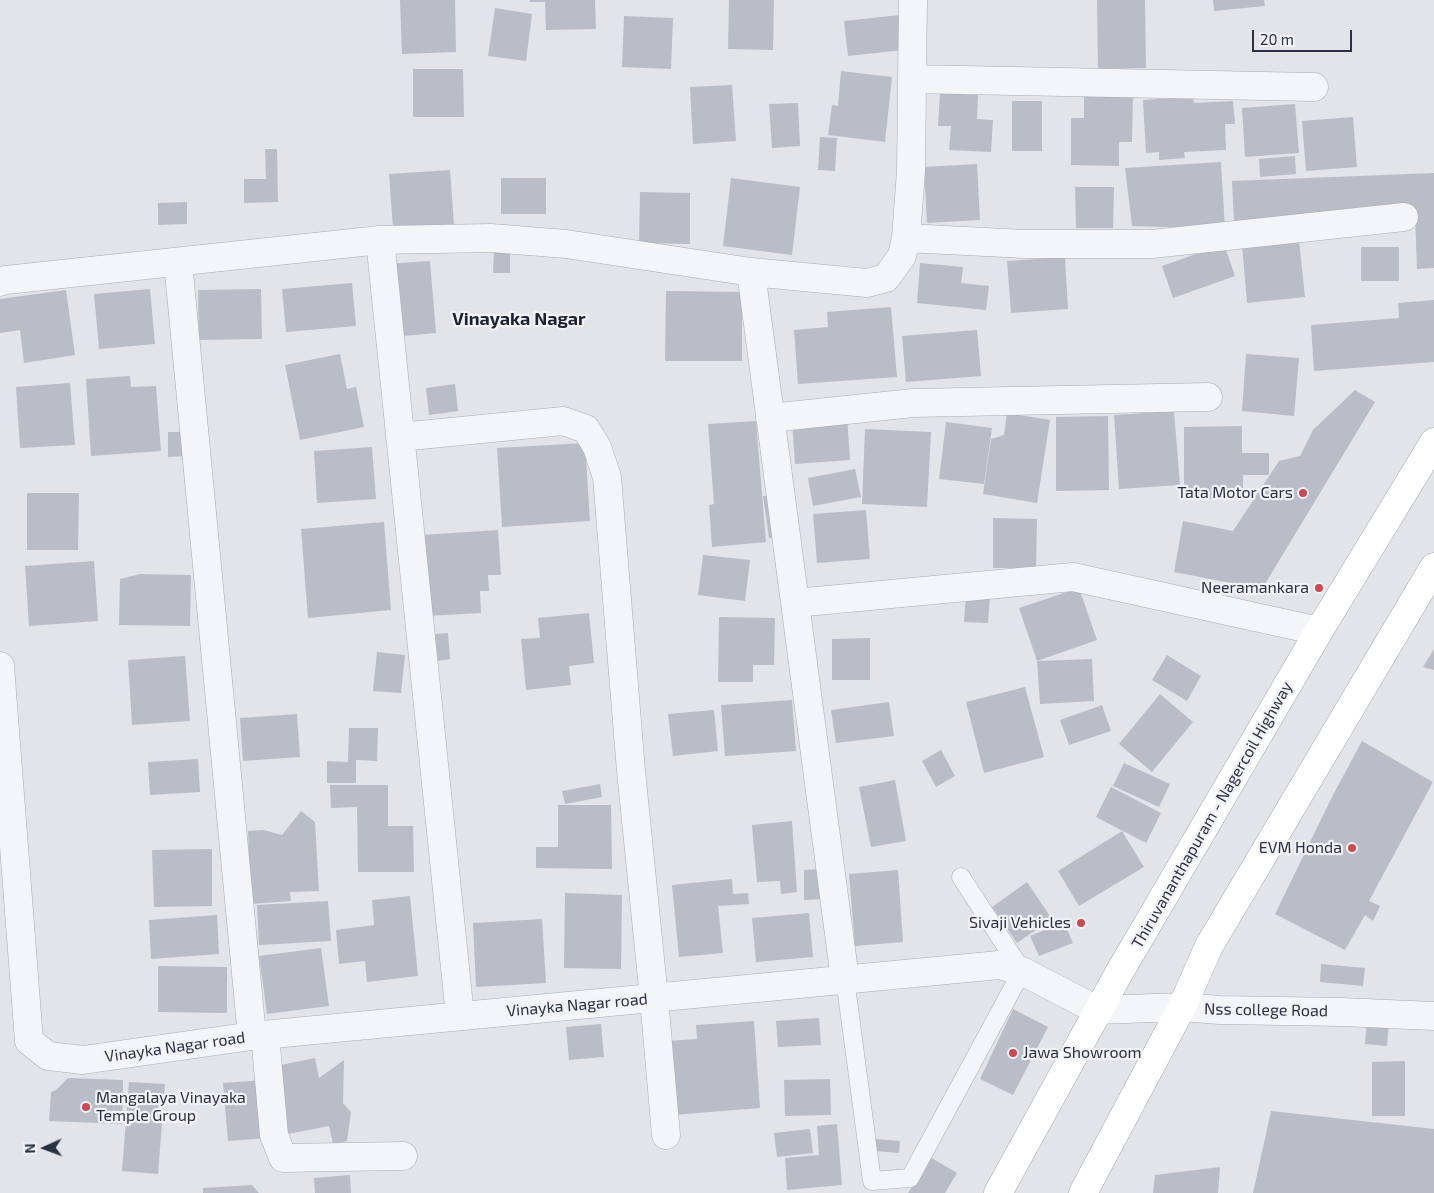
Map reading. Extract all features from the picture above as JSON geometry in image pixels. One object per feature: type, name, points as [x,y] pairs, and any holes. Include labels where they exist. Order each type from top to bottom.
[{"type":"main road","name":"Thiruvananthapuram - Nagercoil Highway","points":[[998,1193],[1098,1010],[1319,632],[1434,442]]},
{"type":"main road","points":[[1083,1193],[1182,1007],[1209,946],[1434,567]]},
{"type":"street","points":[[0,282],[380,240],[491,238],[566,244],[751,272],[867,283],[886,278],[902,256],[906,238],[911,171],[913,0]]},
{"type":"street","points":[[912,80],[1314,87]]},
{"type":"street","points":[[906,238],[1025,244],[1152,244],[1404,216]]},
{"type":"street","points":[[380,240],[460,1016]]},
{"type":"street","points":[[178,262],[259,1035],[274,1135],[283,1158],[403,1156]]},
{"type":"street","points":[[751,272],[845,979]]},
{"type":"street","points":[[770,418],[913,404],[1208,396]]},
{"type":"street","points":[[400,437],[563,421],[586,429],[597,447],[607,477],[666,1135]]},
{"type":"street","points":[[795,603],[1073,577],[1319,632]]},
{"type":"street","name":"Vinayka Nagar road","points":[[0,666],[29,1041],[48,1056],[83,1060],[259,1035],[999,964],[1022,971],[1098,1010]]},
{"type":"street","name":"Nss college Road","points":[[1098,1010],[1182,1007],[1220,1010],[1434,1016]]},
{"type":"lane","points":[[845,979],[872,1181],[910,1178],[1022,971],[961,877]]},
{"type":"building","points":[[400,0],[455,0],[456,52],[402,54]]},
{"type":"building","points":[[530,0],[545,0],[545,2],[530,2]]},
{"type":"building","points":[[545,0],[595,0],[596,29],[546,30]]},
{"type":"building","points":[[729,0],[774,0],[773,50],[728,49]]},
{"type":"building","points":[[1097,0],[1145,0],[1146,68],[1098,69]]},
{"type":"building","points":[[1213,0],[1264,0],[1265,6],[1214,11]]},
{"type":"building","points":[[495,8],[532,14],[526,61],[488,56]]},
{"type":"building","points":[[900,15],[903,50],[848,56],[844,21]]},
{"type":"building","points":[[624,16],[673,18],[671,69],[622,67]]},
{"type":"building","points":[[413,69],[463,69],[464,117],[413,117]]},
{"type":"building","points":[[841,71],[892,77],[885,142],[828,135],[832,105],[838,106]]},
{"type":"building","points":[[732,85],[736,141],[693,144],[690,87]]},
{"type":"building","points":[[940,93],[978,95],[977,119],[993,120],[991,152],[949,150],[951,126],[938,126]]},
{"type":"building","points":[[1084,94],[1133,95],[1132,142],[1119,142],[1119,166],[1071,165],[1071,118],[1084,118]]},
{"type":"building","points":[[1193,97],[1194,103],[1233,101],[1235,124],[1225,124],[1226,150],[1184,152],[1185,158],[1159,160],[1159,152],[1146,153],[1143,100]]},
{"type":"building","points":[[1012,101],[1042,101],[1042,151],[1012,151]]},
{"type":"building","points":[[798,103],[800,146],[772,148],[769,104]]},
{"type":"building","points":[[1295,104],[1299,153],[1245,157],[1242,108]]},
{"type":"building","points":[[1353,117],[1357,167],[1306,171],[1302,121]]},
{"type":"building","points":[[820,137],[837,138],[835,171],[818,170]]},
{"type":"building","points":[[265,149],[277,149],[278,202],[244,203],[244,179],[266,179]]},
{"type":"building","points":[[1295,156],[1296,174],[1260,177],[1259,159]]},
{"type":"building","points":[[1221,162],[1225,229],[1132,226],[1125,168]]},
{"type":"building","points":[[977,164],[980,220],[927,223],[924,167]]},
{"type":"building","points":[[450,170],[454,224],[393,228],[389,174]]},
{"type":"building","points":[[1434,173],[1434,268],[1417,269],[1415,216],[1234,223],[1232,181]]},
{"type":"building","points":[[501,178],[546,178],[546,214],[501,214]]},
{"type":"building","points":[[731,178],[800,187],[792,255],[723,246]]},
{"type":"building","points":[[1075,187],[1114,187],[1113,228],[1076,228]]},
{"type":"building","points":[[640,192],[690,193],[690,244],[639,243]]},
{"type":"building","points":[[187,202],[187,224],[158,225],[158,203]]},
{"type":"building","points":[[1299,240],[1305,297],[1247,303],[1242,245]]},
{"type":"building","points":[[1224,244],[1235,276],[1173,298],[1162,266]]},
{"type":"building","points":[[494,247],[510,247],[510,273],[493,273]]},
{"type":"building","points":[[1361,247],[1399,247],[1399,281],[1361,281]]},
{"type":"building","points":[[1065,257],[1068,309],[1011,313],[1007,261]]},
{"type":"building","points":[[430,261],[436,333],[392,337],[386,264]]},
{"type":"building","points":[[920,263],[963,267],[961,283],[989,286],[986,310],[917,303]]},
{"type":"building","points":[[352,283],[356,326],[286,332],[282,289]]},
{"type":"building","points":[[150,289],[155,344],[99,349],[94,294]]},
{"type":"building","points":[[261,289],[262,339],[199,340],[198,290]]},
{"type":"building","points":[[66,290],[75,355],[24,363],[20,330],[0,333],[0,299]]},
{"type":"building","points":[[666,291],[742,292],[742,361],[665,361]]},
{"type":"building","points":[[1434,300],[1434,362],[1314,371],[1311,325],[1399,318],[1398,303]]},
{"type":"building","points":[[891,307],[897,377],[798,384],[794,330],[828,327],[827,312]]},
{"type":"building","points":[[977,330],[981,376],[906,382],[902,336]]},
{"type":"building","points":[[340,354],[347,389],[356,387],[364,427],[300,440],[285,365]]},
{"type":"building","points":[[1246,354],[1299,358],[1294,416],[1242,411]]},
{"type":"building","points":[[130,376],[131,387],[156,386],[161,451],[91,456],[86,379]]},
{"type":"building","points":[[70,383],[75,445],[20,448],[16,387]]},
{"type":"building","points":[[455,384],[458,411],[429,415],[426,388]]},
{"type":"building","points":[[1355,390],[1375,402],[1262,589],[1174,572],[1183,521],[1233,531],[1279,461],[1300,456],[1313,430]]},
{"type":"building","points":[[1174,411],[1180,485],[1119,489],[1114,415]]},
{"type":"building","points":[[1007,413],[1050,420],[1037,503],[983,494],[991,439],[1004,435]]},
{"type":"building","points":[[847,416],[850,460],[795,464],[792,419]]},
{"type":"building","points":[[1108,416],[1109,490],[1056,491],[1056,417]]},
{"type":"building","points":[[756,421],[766,542],[712,547],[709,505],[714,504],[708,424]]},
{"type":"building","points":[[946,422],[992,428],[984,484],[939,479]]},
{"type":"building","points":[[1242,426],[1242,453],[1269,453],[1269,475],[1243,475],[1243,499],[1184,499],[1184,427]]},
{"type":"building","points":[[865,429],[931,432],[927,507],[862,504]]},
{"type":"building","points":[[168,432],[190,432],[190,456],[168,457]]},
{"type":"building","points":[[585,443],[590,521],[502,527],[497,448]]},
{"type":"building","points":[[372,447],[376,499],[317,503],[314,451]]},
{"type":"building","points":[[855,469],[861,497],[813,506],[808,478]]},
{"type":"building","points":[[27,493],[79,493],[78,550],[27,550]]},
{"type":"building","points":[[775,495],[781,537],[769,538],[763,496]]},
{"type":"building","points":[[866,510],[870,559],[817,563],[813,514]]},
{"type":"building","points":[[993,518],[1037,519],[1036,568],[993,568]]},
{"type":"building","points":[[384,522],[391,610],[308,618],[301,529]]},
{"type":"building","points":[[498,530],[501,575],[488,575],[489,591],[480,591],[481,613],[426,616],[422,535]]},
{"type":"building","points":[[703,555],[750,560],[745,601],[698,595]]},
{"type":"building","points":[[94,561],[98,621],[29,626],[25,566]]},
{"type":"building","points":[[140,574],[191,575],[190,626],[119,625],[120,579]]},
{"type":"building","points":[[1079,588],[1097,640],[1037,661],[1019,608]]},
{"type":"building","points":[[966,595],[990,596],[988,623],[964,622]]},
{"type":"building","points":[[589,613],[594,663],[569,666],[571,685],[526,690],[521,639],[540,638],[538,618]]},
{"type":"building","points":[[719,617],[775,618],[774,665],[753,665],[753,682],[718,682]]},
{"type":"building","points":[[448,633],[450,659],[438,661],[435,634]]},
{"type":"building","points":[[870,638],[870,680],[832,680],[832,639]]},
{"type":"building","points":[[1434,649],[1434,670],[1423,667]]},
{"type":"building","points":[[377,652],[405,655],[401,693],[373,691]]},
{"type":"building","points":[[1167,655],[1201,676],[1187,701],[1152,680]]},
{"type":"building","points":[[185,656],[190,721],[132,725],[128,660]]},
{"type":"building","points":[[1092,659],[1094,701],[1040,704],[1037,661]]},
{"type":"building","points":[[1025,687],[1044,757],[984,773],[966,702]]},
{"type":"building","points":[[1160,694],[1193,722],[1152,772],[1119,744]]},
{"type":"building","points":[[792,700],[796,751],[725,756],[721,705]]},
{"type":"building","points":[[889,702],[894,736],[836,743],[831,710]]},
{"type":"building","points":[[1102,705],[1111,731],[1069,745],[1060,720]]},
{"type":"building","points":[[714,710],[718,751],[673,756],[668,714]]},
{"type":"building","points":[[297,714],[300,757],[243,761],[240,718]]},
{"type":"building","points":[[349,728],[378,728],[377,761],[356,760],[356,783],[327,783],[327,761],[348,762]]},
{"type":"building","name":"EVM Honda","points":[[1362,741],[1433,782],[1369,901],[1380,906],[1373,921],[1365,915],[1345,950],[1275,914],[1333,795]]},
{"type":"building","points":[[941,750],[955,776],[936,787],[922,761]]},
{"type":"building","points":[[198,759],[200,792],[150,795],[148,762]]},
{"type":"building","points":[[1124,763],[1170,784],[1159,807],[1113,786]]},
{"type":"building","points":[[895,780],[906,841],[871,847],[859,787]]},
{"type":"building","points":[[600,784],[602,797],[565,804],[562,791]]},
{"type":"building","points":[[330,785],[388,785],[388,826],[413,826],[414,872],[358,872],[357,807],[331,808]]},
{"type":"building","points":[[1111,787],[1161,813],[1146,843],[1096,817]]},
{"type":"building","points":[[558,805],[611,805],[612,869],[536,868],[536,847],[558,847]]},
{"type":"building","points":[[301,811],[315,822],[319,891],[290,892],[291,901],[251,904],[248,831],[264,830],[282,835]]},
{"type":"building","points":[[792,821],[797,892],[781,894],[780,881],[757,882],[752,825]]},
{"type":"building","points":[[1122,831],[1144,867],[1079,906],[1058,871]]},
{"type":"building","points":[[212,849],[212,906],[154,907],[152,850]]},
{"type":"building","points":[[822,869],[823,899],[804,900],[804,870]]},
{"type":"building","points":[[898,870],[903,942],[855,946],[849,874]]},
{"type":"building","points":[[732,879],[733,894],[748,893],[749,904],[718,906],[723,953],[679,957],[672,885]]},
{"type":"building","points":[[1027,882],[1052,919],[1017,943],[992,907]]},
{"type":"building","points":[[565,893],[622,895],[621,969],[564,968]]},
{"type":"building","points":[[410,896],[418,976],[367,982],[365,961],[339,964],[336,930],[374,925],[372,900]]},
{"type":"building","points":[[328,901],[331,941],[259,945],[257,905]]},
{"type":"building","points":[[809,913],[813,957],[756,962],[752,918]]},
{"type":"building","points":[[217,915],[219,954],[151,959],[149,920]]},
{"type":"building","points":[[542,919],[546,983],[476,987],[473,923]]},
{"type":"building","points":[[1064,922],[1073,943],[1039,956],[1030,936]]},
{"type":"building","points":[[321,948],[329,1006],[267,1014],[259,956]]},
{"type":"building","points":[[1321,964],[1365,968],[1363,986],[1320,982]]},
{"type":"building","points":[[158,966],[227,967],[227,1013],[158,1012]]},
{"type":"building","name":"Jawa Showroom","points":[[1013,1009],[1048,1027],[1013,1095],[980,1079]]},
{"type":"building","points":[[819,1018],[821,1045],[778,1047],[776,1021]]},
{"type":"building","points":[[1367,1019],[1389,1020],[1387,1046],[1365,1044]]},
{"type":"building","points":[[754,1021],[760,1108],[673,1115],[668,1041],[697,1039],[696,1025]]},
{"type":"building","points":[[601,1024],[604,1057],[569,1060],[566,1027]]},
{"type":"building","points":[[315,1058],[319,1078],[344,1060],[343,1103],[351,1112],[347,1141],[333,1144],[329,1126],[288,1134],[276,1066]]},
{"type":"building","points":[[1405,1061],[1405,1116],[1372,1116],[1372,1062]]},
{"type":"building","name":"Mangalaya Vinayaka Temple Group","points":[[68,1078],[123,1080],[122,1124],[49,1121],[51,1092],[56,1090]]},
{"type":"building","points":[[830,1079],[831,1115],[785,1116],[784,1080]]},
{"type":"building","points":[[264,1080],[269,1138],[228,1141],[223,1083]]},
{"type":"building","points":[[129,1082],[165,1084],[158,1174],[122,1171]]},
{"type":"building","points":[[1271,1111],[1434,1129],[1434,1193],[1253,1193]]},
{"type":"building","points":[[837,1124],[842,1185],[787,1190],[785,1158],[819,1155],[817,1126]]},
{"type":"building","points":[[810,1129],[813,1153],[777,1157],[774,1133]]},
{"type":"building","points":[[876,1139],[900,1141],[899,1153],[875,1151]]},
{"type":"building","points":[[930,1157],[957,1173],[945,1193],[908,1193]]},
{"type":"building","points":[[1220,1167],[1218,1193],[1153,1193],[1155,1175]]},
{"type":"building","points":[[350,1175],[351,1193],[315,1193],[314,1178]]},
{"type":"building","points":[[252,1185],[259,1193],[203,1193],[203,1188]]},
{"type":"place","name":"Tata Motor Cars","points":[[1303,493]]},
{"type":"place","name":"Neeramankara","points":[[1319,588]]},
{"type":"place","name":"EVM Honda","points":[[1352,848]]},
{"type":"place","name":"Sivaji Vehicles","points":[[1081,923]]},
{"type":"place","name":"Jawa Showroom","points":[[1013,1053]]},
{"type":"place","name":"Mangalaya Vinayaka Temple Group","points":[[86,1107]]},
{"type":"district","name":"Vinayaka Nagar","points":[[519,319]]}]
